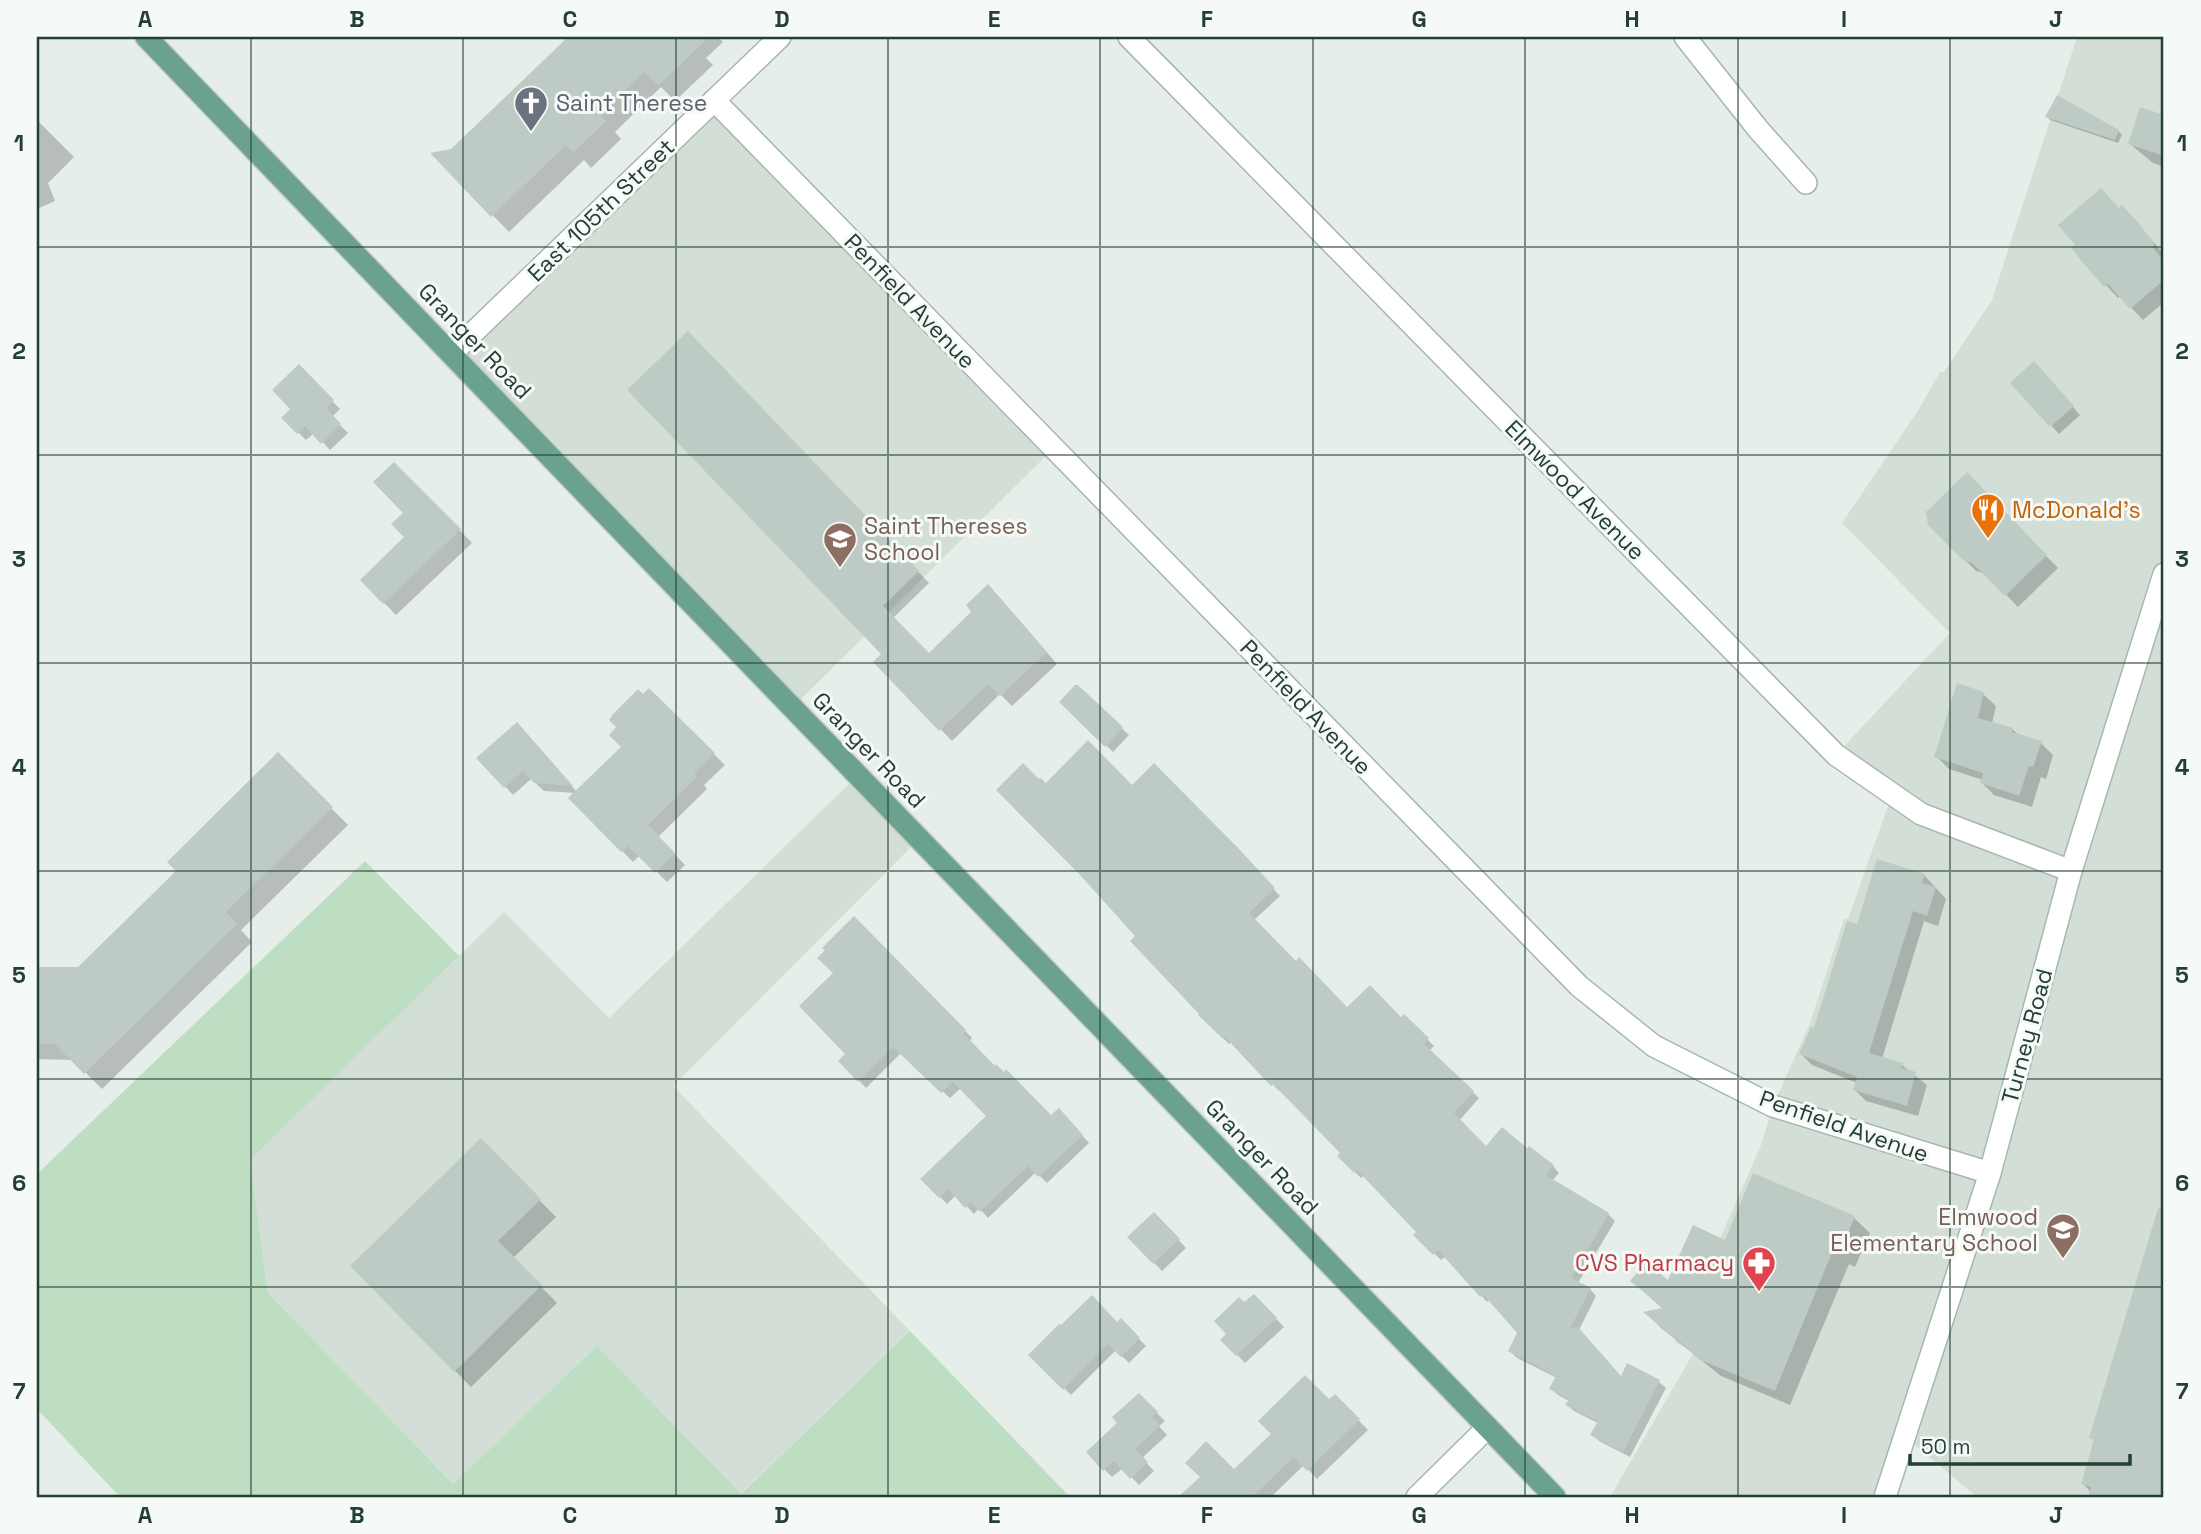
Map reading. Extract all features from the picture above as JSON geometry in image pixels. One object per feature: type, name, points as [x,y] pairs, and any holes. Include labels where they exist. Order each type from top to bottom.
[{"type":"main road","name":"Granger Road","points":[[149,38],[320,220],[452,353],[558,466],[1555,1497]]},
{"type":"street","name":"East 105th Street","points":[[452,353],[780,37]]},
{"type":"street","name":"Elmwood Avenue","points":[[1129,37],[1836,755],[1921,814],[2071,871]]},
{"type":"street","points":[[1685,37],[1758,129],[1806,183]]},
{"type":"street","name":"Penfield Avenue","points":[[714,100],[1579,986],[1654,1046],[1773,1106],[1990,1173]]},
{"type":"street","name":"Turney Road","points":[[1885,1497],[1990,1173],[2071,871],[2164,574]]},
{"type":"street","points":[[1417,1497],[1487,1428]]},
{"type":"shaded area","points":[[2077,37],[2164,37],[2164,1497],[1977,1497],[1905,1437],[1885,1497],[1610,1497],[1694,1352],[1675,1342],[1761,1145],[1773,1106],[1810,1023],[1844,919],[1848,919],[1892,795],[1836,755],[1950,633],[1842,523],[1919,409],[1940,372],[1944,372],[1992,300]]},
{"type":"shaded area","points":[[714,100],[1054,448],[792,708],[452,353]]},
{"type":"shaded area","points":[[857,776],[919,839],[673,1086],[910,1331],[740,1494],[597,1346],[453,1484],[268,1293],[250,1160],[504,912],[609,1018]]},
{"type":"green space","points":[[365,861],[459,956],[250,1160],[268,1293],[453,1484],[597,1346],[741,1494],[910,1331],[1070,1497],[120,1497],[37,1409],[37,1174]]},
{"type":"building","name":"Saint Therese","points":[[568,37],[709,37],[658,86],[644,72],[600,115],[606,121],[574,152],[566,145],[491,217],[430,153],[451,149]]},
{"type":"building","points":[[2057,95],[2119,130],[2115,140],[2045,117]]},
{"type":"building","points":[[2140,107],[2164,115],[2164,156],[2128,144]]},
{"type":"building","points":[[2101,188],[2119,208],[2122,205],[2136,220],[2155,244],[2152,247],[2164,261],[2164,280],[2130,309],[2108,284],[2104,287],[2084,264],[2071,248],[2075,245],[2058,225]]},
{"type":"building","points":[[688,331],[919,571],[883,606],[929,653],[971,612],[966,605],[988,584],[1047,652],[1000,696],[988,684],[939,731],[873,662],[881,654],[627,390]]},
{"type":"building","points":[[2034,361],[2074,406],[2050,427],[2010,383]]},
{"type":"building","points":[[299,364],[334,400],[326,408],[341,424],[321,444],[305,426],[297,434],[281,418],[290,409],[272,390]]},
{"type":"building","points":[[394,462],[461,529],[383,604],[360,580],[404,537],[391,524],[403,513],[373,482]]},
{"type":"building","name":"McDonald's","points":[[1967,472],[2047,555],[2005,596],[1928,525],[1926,512]]},
{"type":"building","points":[[1957,683],[1984,692],[1978,718],[2013,728],[2012,732],[2042,741],[2033,767],[2029,766],[2019,796],[1980,783],[1983,773],[1934,757]]},
{"type":"building","points":[[1075,685],[1123,727],[1105,747],[1059,702]]},
{"type":"building","points":[[649,688],[715,753],[694,773],[697,777],[648,825],[675,853],[655,873],[628,846],[621,852],[568,798],[621,747],[609,735],[616,727],[609,720],[613,714],[638,689],[643,694]]},
{"type":"building","points":[[517,722],[573,786],[534,783],[523,771],[504,788],[476,758]]},
{"type":"building","points":[[1088,740],[1132,785],[1154,763],[1239,849],[1275,888],[1249,913],[1296,961],[1299,957],[1347,1007],[1370,985],[1401,1017],[1404,1014],[1429,1038],[1424,1044],[1474,1091],[1454,1113],[1486,1146],[1502,1127],[1527,1148],[1529,1146],[1554,1165],[1546,1175],[1609,1213],[1571,1278],[1591,1288],[1570,1328],[1578,1327],[1621,1376],[1627,1363],[1660,1380],[1623,1452],[1590,1435],[1598,1421],[1565,1405],[1569,1399],[1549,1389],[1556,1376],[1508,1351],[1517,1333],[1483,1294],[1480,1297],[1438,1250],[1433,1255],[1413,1235],[1416,1232],[1357,1170],[1354,1173],[1337,1156],[1340,1153],[1273,1084],[1271,1086],[1224,1036],[1222,1038],[1198,1015],[1130,941],[1135,936],[1081,876],[996,790],[1023,763],[1046,783]]},
{"type":"building","points":[[278,752],[333,807],[226,912],[237,924],[84,1074],[55,1044],[37,1044],[37,967],[78,967],[176,871],[167,862]]},
{"type":"building","points":[[1877,859],[1925,874],[1922,883],[1936,887],[1927,916],[1913,911],[1869,1053],[1903,1063],[1901,1068],[1916,1072],[1907,1106],[1853,1090],[1857,1077],[1799,1054],[1811,1027],[1814,1028],[1847,921],[1857,924]]},
{"type":"building","points":[[854,916],[966,1030],[963,1033],[995,1066],[996,1064],[1004,1072],[1006,1069],[1051,1115],[1059,1108],[1083,1135],[1038,1177],[1028,1166],[980,1212],[971,1202],[965,1208],[948,1189],[939,1198],[920,1179],[986,1116],[953,1082],[941,1093],[893,1047],[858,1082],[838,1061],[845,1054],[799,1006],[833,973],[817,958],[825,950],[822,948]]},
{"type":"building","points":[[481,1138],[541,1199],[498,1241],[542,1285],[454,1372],[350,1266]]},
{"type":"building","name":"CVS Pharmacy","points":[[1753,1173],[1855,1216],[1840,1253],[1833,1250],[1775,1391],[1703,1361],[1643,1312],[1663,1308],[1630,1281],[1646,1262],[1668,1280],[1693,1225],[1725,1240]]},
{"type":"building","points":[[2158,1208],[2164,1209],[2164,1497],[2088,1497],[2091,1487],[2081,1484],[2094,1440],[2089,1438]]},
{"type":"building","points":[[1154,1212],[1180,1239],[1153,1264],[1127,1237]]},
{"type":"building","points":[[1254,1294],[1277,1318],[1236,1356],[1220,1340],[1226,1334],[1214,1321],[1239,1297],[1244,1302]]},
{"type":"building","points":[[1092,1295],[1117,1322],[1121,1318],[1140,1338],[1121,1357],[1108,1344],[1063,1390],[1028,1355]]},
{"type":"building","points":[[1305,1375],[1329,1399],[1335,1394],[1360,1419],[1307,1471],[1294,1457],[1252,1497],[1178,1497],[1200,1477],[1185,1463],[1206,1441],[1234,1469],[1271,1434],[1258,1421]]},
{"type":"building","points":[[1139,1393],[1158,1412],[1152,1417],[1160,1426],[1135,1449],[1148,1462],[1130,1479],[1114,1461],[1103,1471],[1086,1452],[1117,1423],[1112,1417]]},
{"type":"place","name":"Saint Therese","points":[[531,133]]},
{"type":"place","name":"McDonald's","points":[[1988,540]]},
{"type":"place","name":"Saint Thereses School","points":[[840,569]]},
{"type":"place","name":"Elmwood Elementary School","points":[[2063,1260]]},
{"type":"place","name":"CVS Pharmacy","points":[[1759,1293]]}]
